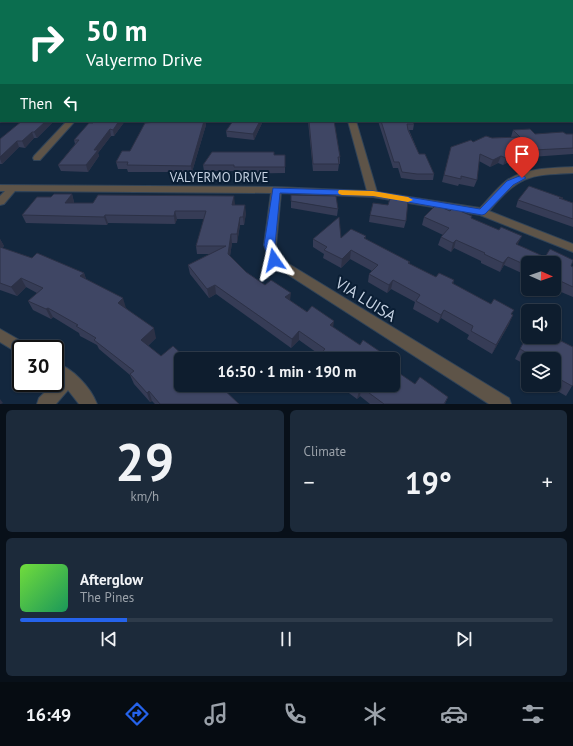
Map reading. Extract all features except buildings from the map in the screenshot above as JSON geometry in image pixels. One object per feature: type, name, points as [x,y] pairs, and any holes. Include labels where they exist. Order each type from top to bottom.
[{"type":"street","points":[[37,158],[70,122]]},
{"type":"street","points":[[352,122],[373,194]]},
{"type":"street","points":[[482,212],[510,183],[536,173],[573,170]]},
{"type":"street","name":"VALYERMO DRIVE","points":[[0,188],[276,190],[373,194],[482,212],[573,248]]},
{"type":"street","points":[[0,202],[12,189]]},
{"type":"street","name":"VIA LUISA","points":[[276,190],[270,245],[274,260],[502,404]]},
{"type":"street","points":[[0,335],[12,342]]},
{"type":"street","points":[[64,375],[69,378],[89,404]]},
{"type":"street","points":[[45,404],[69,378]]},
{"type":"slow traffic","points":[[342,192],[373,194],[408,200]]},
{"type":"route","points":[[274,260],[270,245],[276,190],[373,194],[482,212],[510,183],[522,178]]}]
